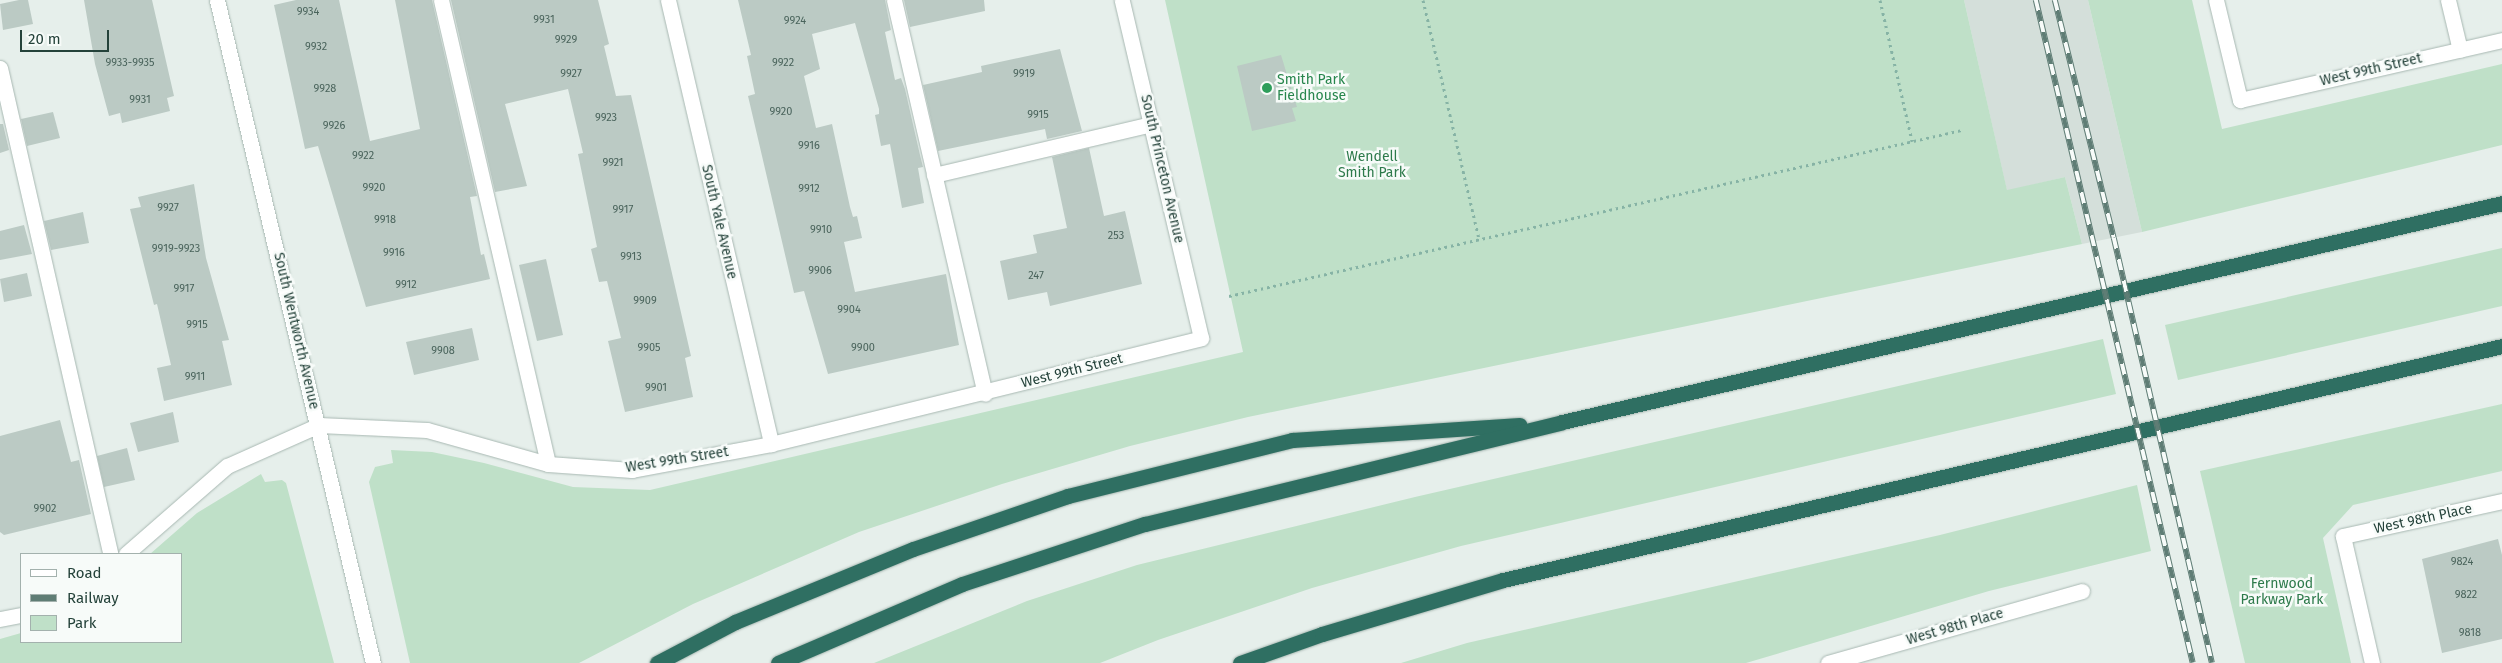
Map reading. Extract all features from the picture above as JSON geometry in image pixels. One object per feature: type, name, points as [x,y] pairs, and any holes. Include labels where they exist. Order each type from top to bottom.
[{"type":"highway","points":[[778,663],[962,584],[1144,524],[1562,422],[2502,203]]},
{"type":"highway","points":[[1240,663],[1322,634],[1503,580],[2502,346]]},
{"type":"highway","points":[[657,663],[735,622],[912,549],[1068,496],[1292,440],[1562,422]]},
{"type":"street","name":"South Wentworth Avenue","points":[[217,0],[319,425],[373,663]]},
{"type":"street","points":[[441,0],[548,464]]},
{"type":"street","name":"South Yale Avenue","points":[[668,0],[771,444]]},
{"type":"street","points":[[894,0],[984,394]]},
{"type":"street","name":"South Princeton Avenue","points":[[1122,0],[1201,338]]},
{"type":"street","name":"West 99th Street","points":[[2216,0],[2240,100],[2502,40]]},
{"type":"street","points":[[2448,0],[2460,50]]},
{"type":"street","points":[[0,68],[110,553]]},
{"type":"street","points":[[934,176],[1151,124]]},
{"type":"street","name":"West 99th Street","points":[[127,553],[227,466],[319,425],[427,430],[548,464],[632,470],[771,444],[984,394],[1201,338]]},
{"type":"street","name":"West 98th Place","points":[[2372,663],[2343,536],[2502,501]]},
{"type":"street","name":"West 98th Place","points":[[1828,663],[2082,591]]},
{"type":"street","points":[[0,619],[20,615]]},
{"type":"path","points":[[1423,0],[1479,240]]},
{"type":"path","points":[[1880,0],[1912,141]]},
{"type":"path","points":[[1229,296],[1962,130]]},
{"type":"shaded area","points":[[1964,0],[2088,0],[2142,232],[2082,244],[2065,177],[2007,191]]},
{"type":"green space","name":"Wendell Smith Park","points":[[1165,0],[1964,0],[2007,190],[2065,177],[2082,244],[1248,417],[1130,446],[1002,484],[859,532],[693,604],[579,663],[410,663],[369,482],[375,467],[393,463],[391,450],[432,452],[484,463],[573,487],[650,490],[1243,352]]},
{"type":"green space","points":[[2088,0],[2192,0],[2222,129],[2502,64],[2502,145],[2142,232]]},
{"type":"green space","points":[[2502,248],[2502,306],[2178,380],[2165,325]]},
{"type":"green space","points":[[2103,339],[2116,394],[1461,546],[1312,588],[1158,640],[1100,663],[874,663],[1027,601],[1137,565],[1415,497]]},
{"type":"green space","name":"Fernwood Parkway Park","points":[[2502,404],[2502,471],[2353,505],[2323,538],[2351,663],[2245,663],[2200,471]]},
{"type":"green space","points":[[261,474],[265,482],[282,480],[286,483],[334,663],[0,663],[0,639],[20,633],[20,643],[182,643],[182,553],[151,553],[197,513]]},
{"type":"green space","points":[[2137,485],[2151,551],[1989,591],[1746,663],[1401,663],[1467,643],[1940,535]]},
{"type":"building","points":[[28,0],[33,24],[3,30],[0,4]]},
{"type":"building","points":[[84,0],[152,0],[174,96],[167,98],[170,111],[122,123],[120,113],[109,116],[95,64]]},
{"type":"building","points":[[296,0],[339,0],[370,141],[420,129],[395,0],[432,0],[477,196],[470,197],[481,255],[484,254],[490,279],[366,307],[318,146],[305,149],[274,5]]},
{"type":"building","points":[[451,0],[598,0],[609,44],[604,46],[616,96],[631,95],[691,356],[685,358],[693,397],[625,412],[608,341],[621,338],[607,281],[599,282],[591,249],[597,247],[578,154],[583,153],[568,89],[505,104],[527,186],[495,192]]},
{"type":"building","points":[[738,0],[885,0],[891,30],[885,32],[895,80],[901,78],[905,89],[923,167],[918,168],[924,203],[902,208],[890,144],[881,146],[875,115],[879,114],[879,109],[855,23],[812,34],[820,69],[804,76],[816,128],[832,124],[850,207],[853,217],[857,216],[862,238],[844,242],[855,292],[946,274],[959,345],[828,374],[804,291],[794,293],[748,96],[755,94],[747,56],[751,55]]},
{"type":"building","points":[[904,0],[984,0],[985,11],[910,27]]},
{"type":"building","points":[[1060,49],[1082,131],[1047,139],[1045,129],[938,151],[923,85],[982,72],[981,66]]},
{"type":"building","name":"Smith Park Fieldhouse","points":[[1281,55],[1297,107],[1292,108],[1296,121],[1252,131],[1237,66]]},
{"type":"building","points":[[53,112],[60,138],[27,146],[21,119]]},
{"type":"building","points":[[0,124],[3,124],[9,150],[0,153]]},
{"type":"building","points":[[1089,148],[1104,216],[1125,211],[1142,284],[1050,306],[1047,292],[1008,300],[1000,261],[1037,253],[1033,235],[1067,228],[1052,157]]},
{"type":"building","points":[[194,184],[206,258],[229,340],[222,341],[232,385],[164,401],[157,368],[171,365],[157,304],[154,305],[130,209],[141,207],[138,197]]},
{"type":"building","points":[[83,212],[89,243],[51,250],[44,221]]},
{"type":"building","points":[[24,225],[32,254],[0,260],[0,231]]},
{"type":"building","points":[[546,259],[563,335],[537,341],[519,265]]},
{"type":"building","points":[[27,273],[32,296],[4,302],[0,279]]},
{"type":"building","points":[[472,328],[479,360],[414,375],[406,342]]},
{"type":"building","points":[[173,412],[179,442],[138,452],[130,423]]},
{"type":"building","points":[[60,420],[71,462],[79,460],[91,514],[4,535],[0,532],[0,436]]},
{"type":"building","points":[[127,448],[135,480],[104,487],[97,456]]},
{"type":"building","points":[[2498,539],[2502,555],[2502,639],[2442,653],[2422,559]]},
{"type":"railway","points":[[2036,0],[2193,663]]},
{"type":"railway","points":[[2055,0],[2114,238],[2212,663]]},
{"type":"place","name":"Smith Park Fieldhouse","points":[[1267,88]]}]
